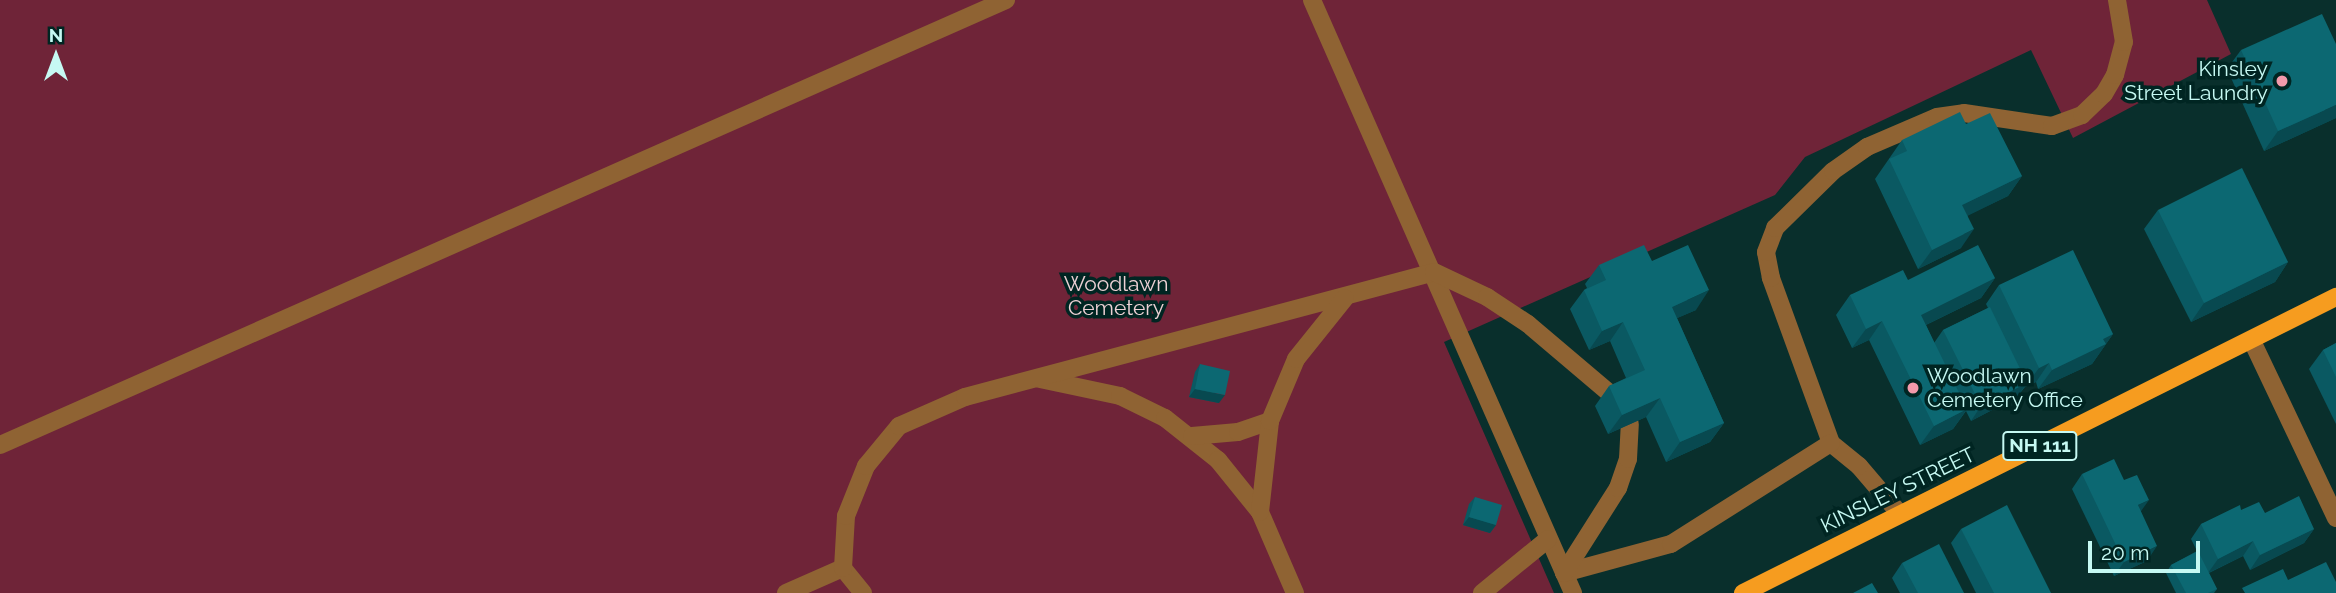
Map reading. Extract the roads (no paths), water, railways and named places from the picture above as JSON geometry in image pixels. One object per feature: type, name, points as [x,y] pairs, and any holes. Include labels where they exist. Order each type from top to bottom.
[{"type":"main road","name":"KINSLEY STREET","points":[[1743,593],[2336,297]]},
{"type":"street","points":[[0,445],[1006,0]]},
{"type":"street","points":[[1312,0],[1573,593]]},
{"type":"street","points":[[1900,514],[1859,466],[1831,443],[1771,278],[1766,252],[1775,228],[1833,171],[1867,147],[1937,117],[1964,113],[2052,126],[2082,115],[2104,94],[2115,75],[2124,43],[2117,0]]},
{"type":"street","points":[[863,593],[844,568],[846,516],[866,466],[899,426],[928,410],[1037,378],[1345,298],[1434,272],[1487,297],[1528,324],[1614,397]]},
{"type":"street","points":[[1260,512],[1270,421],[1296,359],[1345,298]]},
{"type":"street","points":[[2252,341],[2336,518]]},
{"type":"street","points":[[1037,378],[1120,396],[1192,436],[1260,512],[1295,593]]},
{"type":"street","points":[[1192,436],[1238,432],[1270,421]]},
{"type":"street","points":[[1564,573],[1618,488],[1628,459],[1630,424]]},
{"type":"street","points":[[1564,573],[1671,544],[1831,443]]},
{"type":"street","points":[[1482,593],[1548,539]]},
{"type":"street","points":[[786,593],[844,568]]},
{"type":"place","name":"Kinsley Street Laundry","points":[[2282,81]]},
{"type":"place","name":"Woodlawn Cemetery Office","points":[[1913,388]]},
{"type":"park label","name":"Woodlawn Cemetery","points":[[1116,296]]}]
